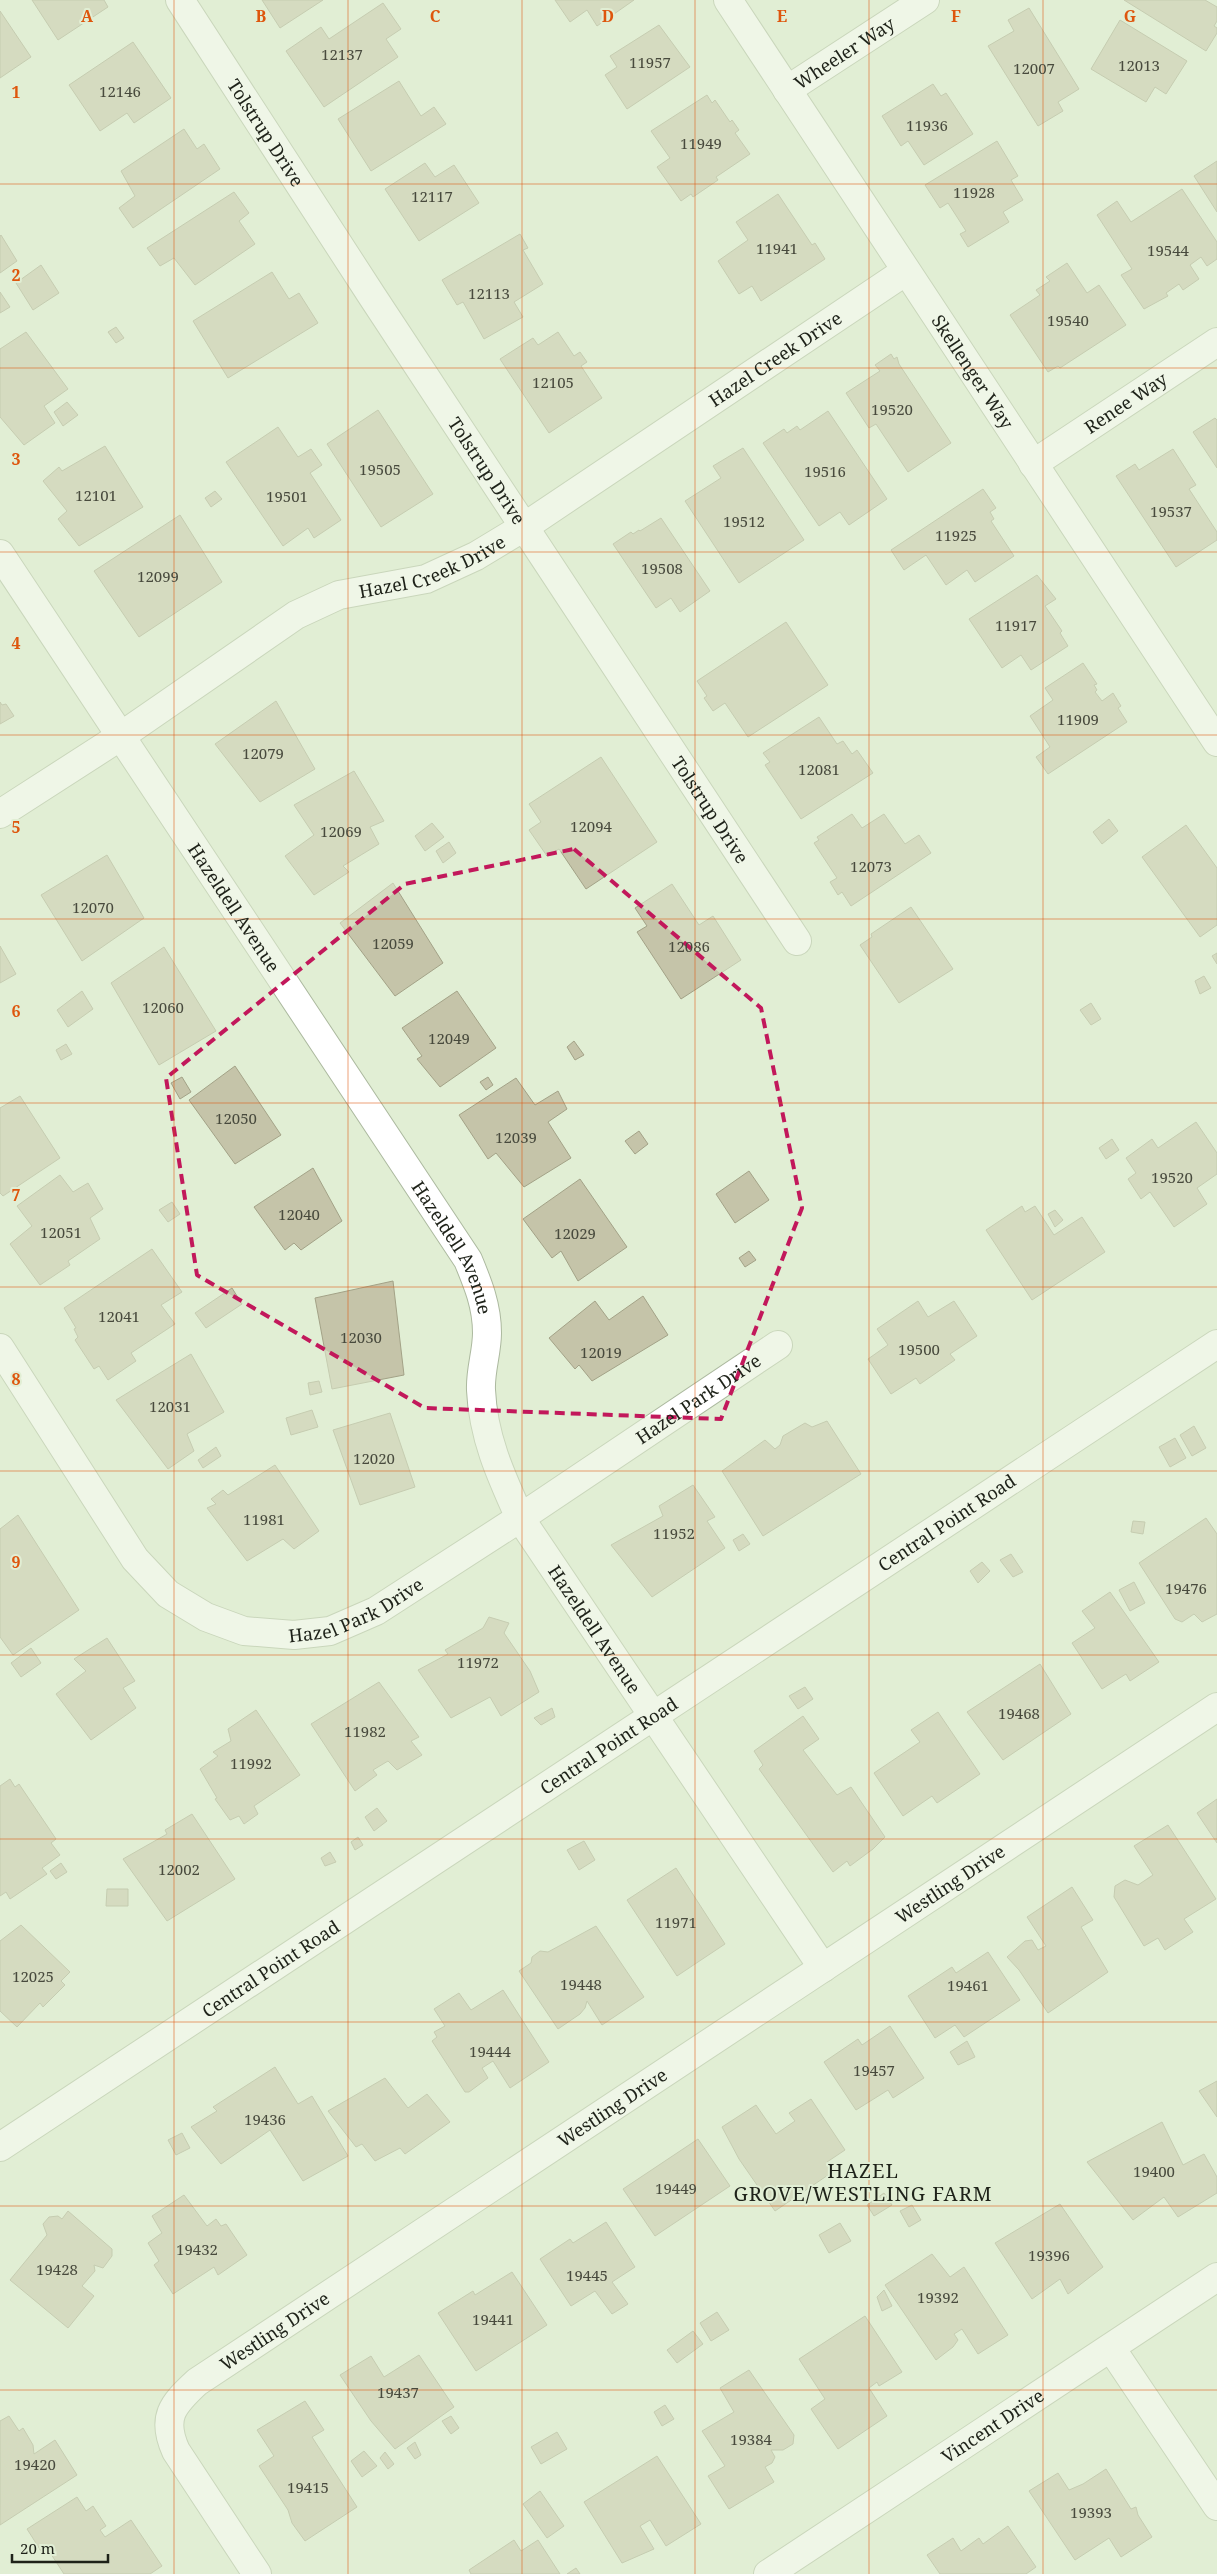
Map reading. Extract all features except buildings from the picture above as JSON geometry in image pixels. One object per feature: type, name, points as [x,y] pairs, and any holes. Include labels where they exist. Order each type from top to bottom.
[{"type":"street","name":"Tolstrup Drive","points":[[180,0],[797,941]]},
{"type":"street","name":"Skellenger Way","points":[[728,0],[1217,742]]},
{"type":"street","name":"Wheeler Way","points":[[788,90],[925,0]]},
{"type":"street","name":"Hazel Creek Drive","points":[[0,814],[122,736],[296,615],[322,602],[362,590],[426,579],[476,556],[524,527],[906,271]]},
{"type":"street","name":"Renee Way","points":[[1034,464],[1217,342]]},
{"type":"street","name":"Hazeldell Avenue","points":[[0,554],[468,1260],[483,1295],[487,1334],[480,1389],[485,1432],[500,1475],[520,1518],[823,1968]]},
{"type":"street","name":"Central Point Road","points":[[0,2147],[1217,1344]]},
{"type":"street","name":"Hazel Park Drive","points":[[0,1348],[135,1559],[168,1594],[206,1617],[244,1630],[294,1635],[330,1631],[376,1611],[520,1518],[778,1345]]},
{"type":"street","name":"Westling Drive","points":[[257,2574],[176,2451],[168,2434],[169,2419],[180,2398],[197,2382],[1217,1707]]},
{"type":"street","name":"Vincent Drive","points":[[768,2574],[1217,2277]]},
{"type":"street","points":[[1110,2348],[1217,2506]]},
{"type":"highlighted area","points":[[574,849],[761,1008],[802,1208],[721,1419],[425,1408],[197,1275],[166,1078],[405,884]]},
{"type":"district","name":"HAZEL GROVE/WESTLING FARM","points":[[863,2182]]}]
